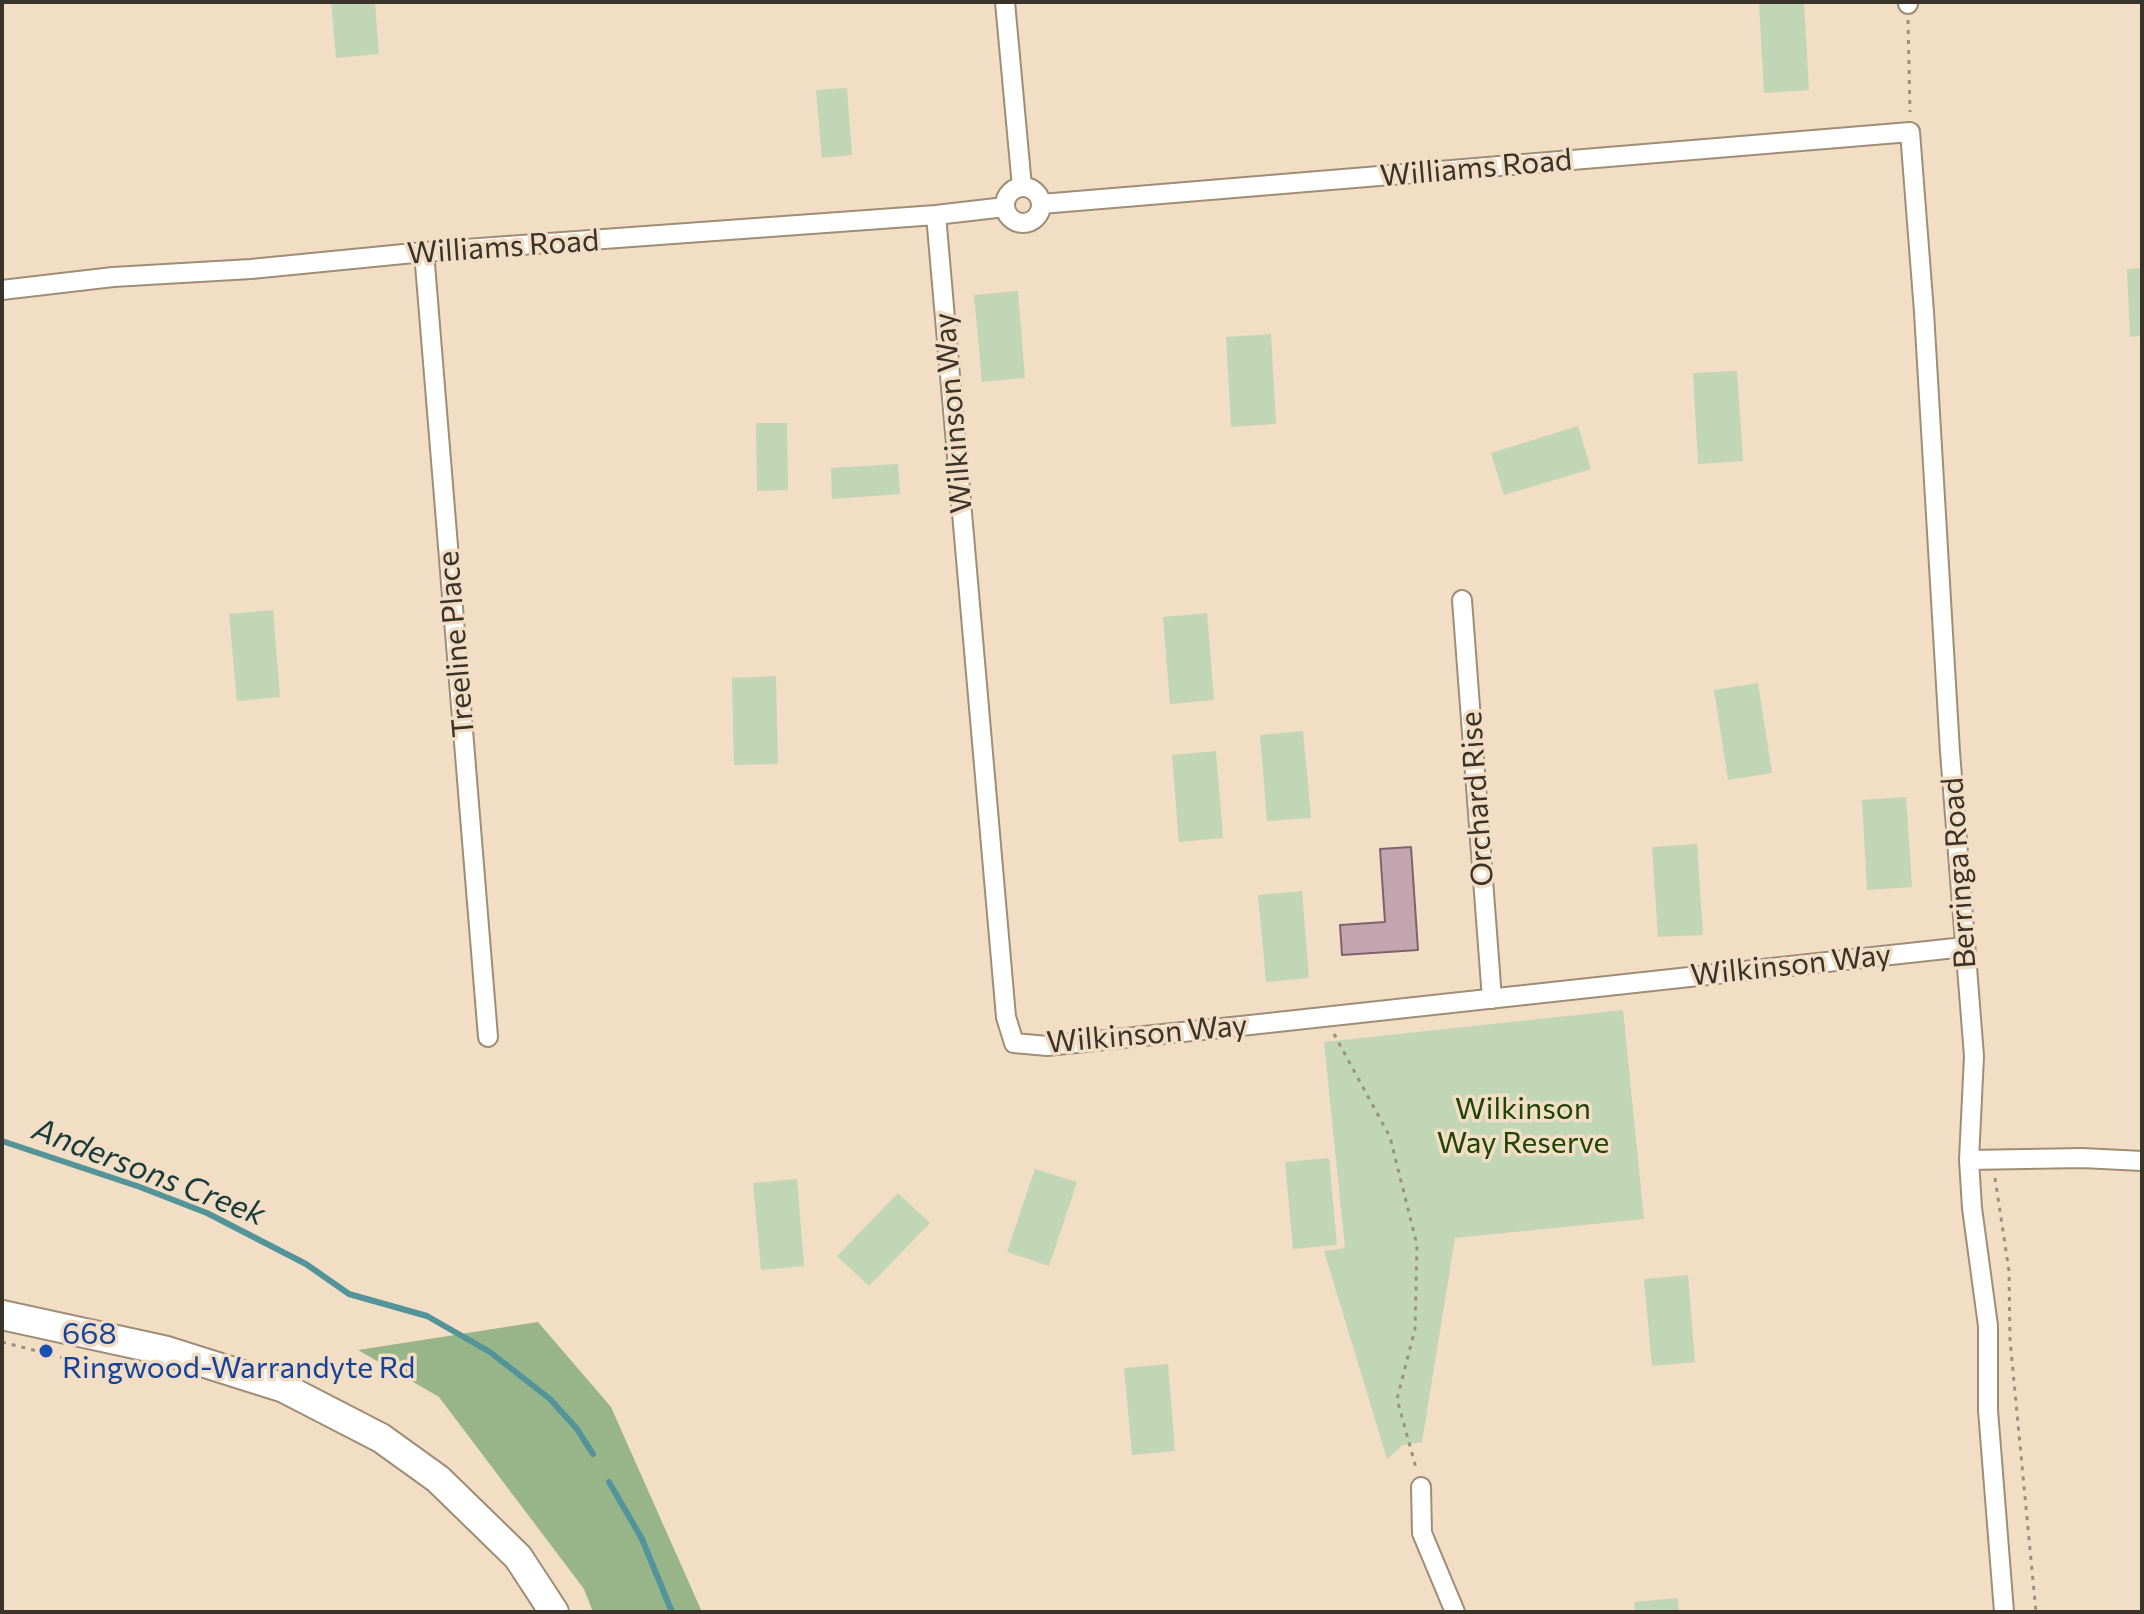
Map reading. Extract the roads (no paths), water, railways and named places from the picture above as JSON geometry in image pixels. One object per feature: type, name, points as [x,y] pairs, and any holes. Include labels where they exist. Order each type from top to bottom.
[{"type":"main road","points":[[2,1315],[167,1351],[284,1388],[381,1438],[438,1479],[518,1557],[554,1612]]},
{"type":"street","points":[[1005,2],[1022,187]]},
{"type":"street","name":"Williams Road","points":[[1041,204],[1910,132]]},
{"type":"street","name":"Berringa Road","points":[[1910,132],[1949,736],[1974,1056],[1969,1160],[1972,1208],[1988,1326],[1988,1410],[2004,1612]]},
{"type":"street","points":[[1022,187],[1037,193],[1041,204],[1038,216],[1028,223],[1010,218],[1005,207],[1012,191],[1022,187]]},
{"type":"street","name":"Williams Road","points":[[2,290],[113,277],[251,269],[424,252],[936,215],[1005,207]]},
{"type":"street","name":"Wilkinson Way","points":[[936,215],[1006,1017],[1014,1043],[1047,1046],[1325,1018],[1964,947]]},
{"type":"street","name":"Treeline Place","points":[[424,252],[488,1037]]},
{"type":"street","name":"Orchard Rise","points":[[1462,600],[1492,999]]},
{"type":"street","points":[[1969,1160],[2082,1158],[2142,1161]]},
{"type":"street","points":[[1421,1487],[1422,1533],[1455,1612]]},
{"type":"waterway","name":"Andersons Creek","points":[[2,1141],[207,1213],[306,1264],[349,1294],[427,1316],[490,1352],[550,1399],[577,1429],[593,1454]]},
{"type":"waterway","name":"Andersons Creek","points":[[609,1482],[642,1539],[672,1612]]},
{"type":"place","name":"668 Ringwood-Warrandyte Rd","points":[[46,1351]]},
{"type":"park label","name":"Wilkinson Way Reserve","points":[[1523,1126]]}]
